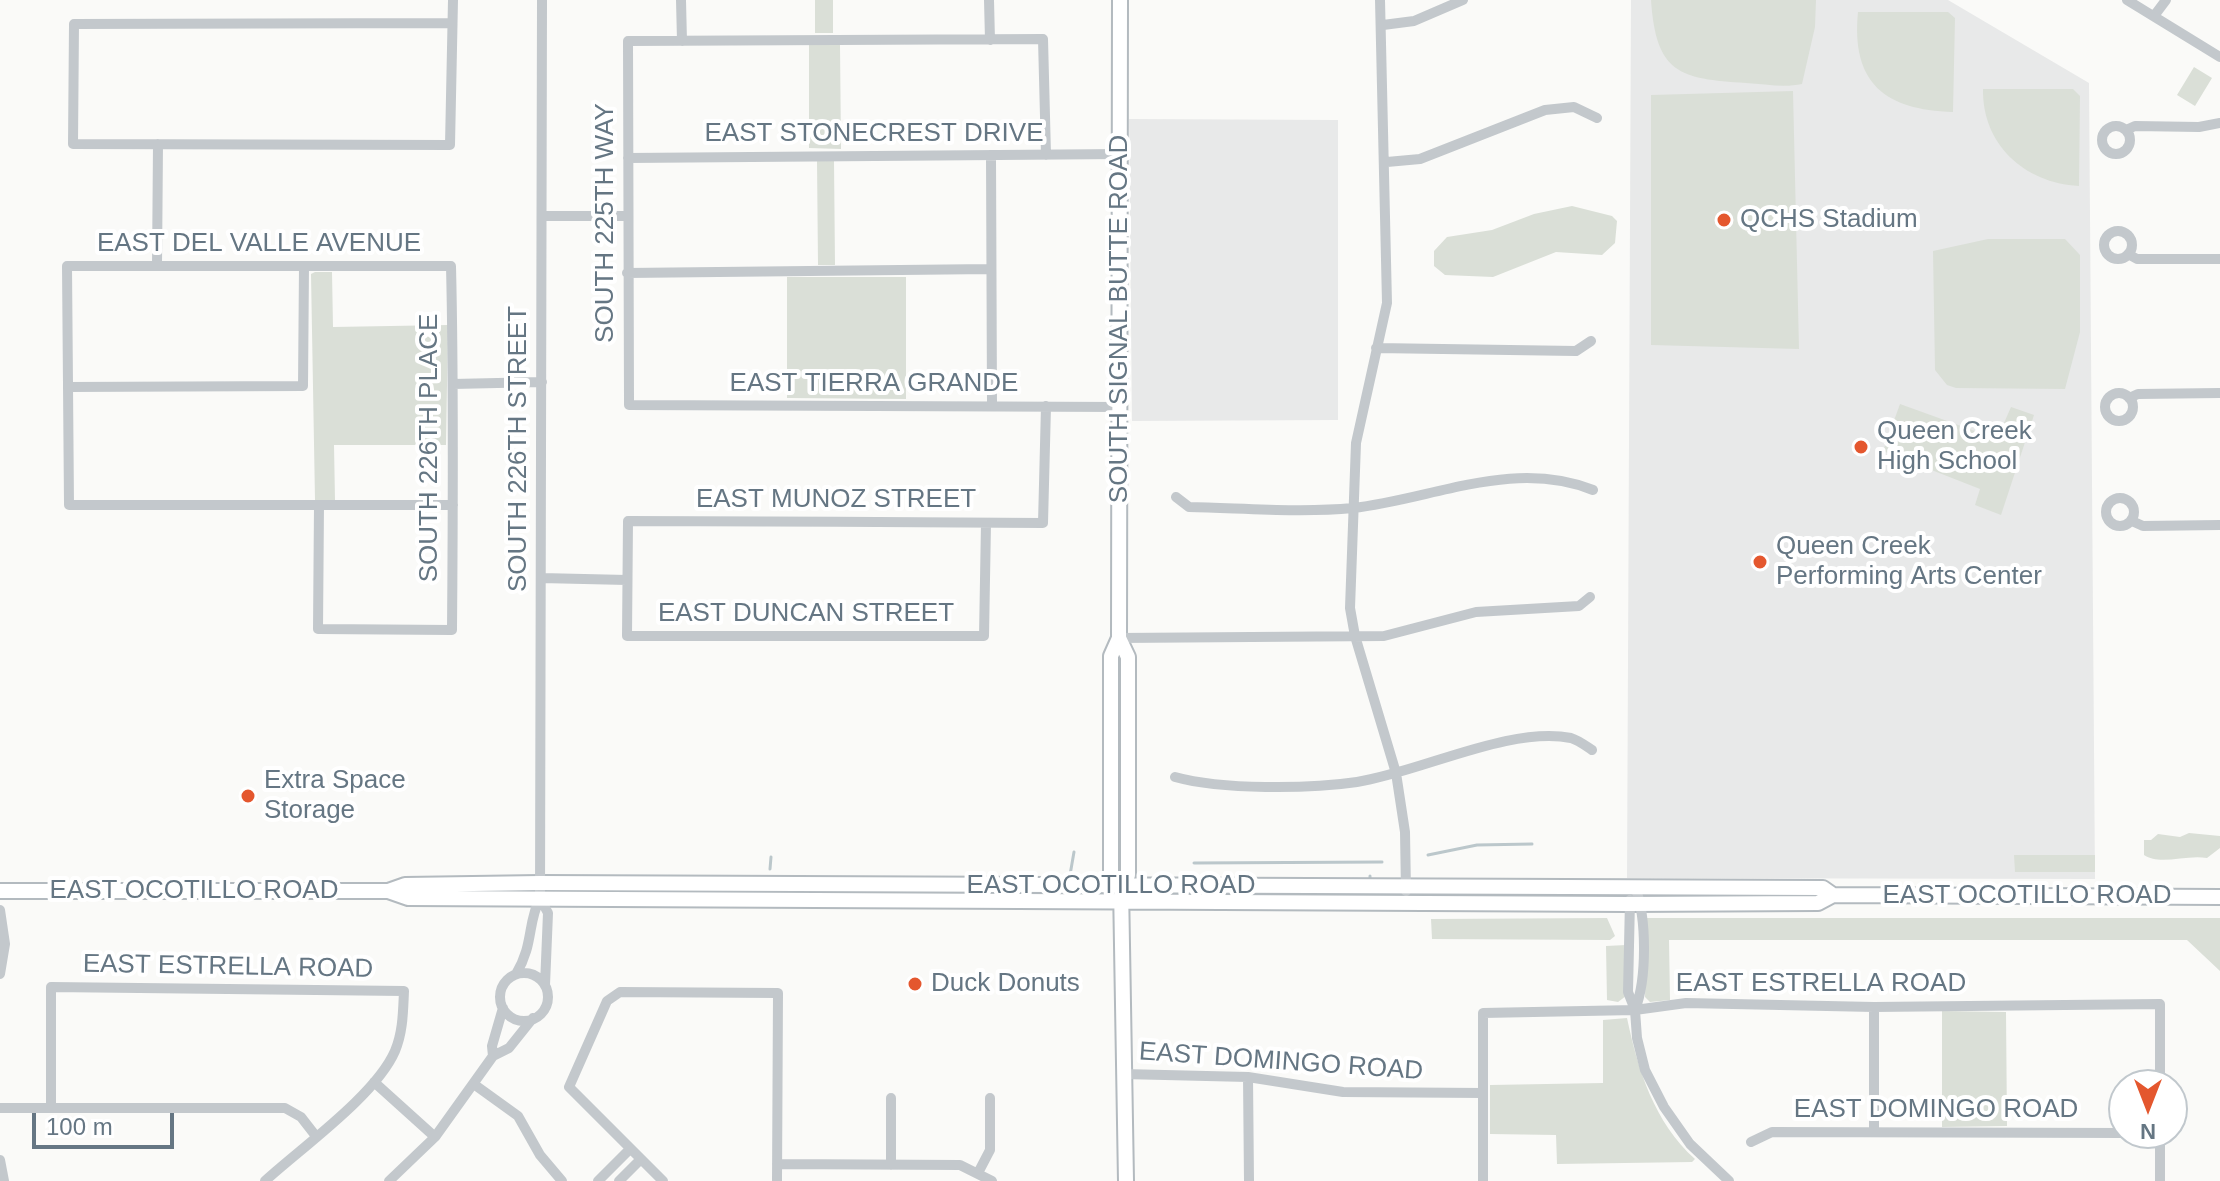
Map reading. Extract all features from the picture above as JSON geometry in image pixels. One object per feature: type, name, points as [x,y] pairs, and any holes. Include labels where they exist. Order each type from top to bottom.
[{"type":"main road","name":"SOUTH SIGNAL BUTTE ROAD","points":[[1120,0],[1119,638],[1128,657],[1128,875],[1121,886],[1126,1181]]},
{"type":"main road","name":"EAST OCOTILLO ROAD","points":[[0,891],[388,891],[408,898],[540,890],[1121,886],[1635,904],[1818,903],[1833,895],[2220,897]]},
{"type":"main road","name":"EAST OCOTILLO ROAD","points":[[540,890],[1121,902],[1635,887],[1823,888],[1833,895]]},
{"type":"street","points":[[452,23],[74,24],[73,144],[450,145],[453,0]]},
{"type":"street","name":"SOUTH 226TH STREET","points":[[540,890],[542,0]]},
{"type":"street","points":[[681,0],[682,41],[1043,39],[1046,155]]},
{"type":"street","points":[[989,0],[990,40]]},
{"type":"street","points":[[1380,0],[1387,162],[1387,303],[1356,443],[1350,608],[1355,636],[1396,773],[1405,832],[1406,894]]},
{"type":"street","points":[[1383,25],[1414,21],[1463,0]]},
{"type":"street","points":[[2127,0],[2220,57]]},
{"type":"street","points":[[2154,16],[2166,0]]},
{"type":"street","name":"SOUTH 225TH WAY","points":[[629,405],[628,41],[682,41]]},
{"type":"street","points":[[1387,162],[1430,155],[1545,110],[1574,107],[1597,118]]},
{"type":"street","points":[[2126,130],[2135,126],[2199,127],[2220,123]]},
{"type":"street","points":[[157,266],[158,144]]},
{"type":"street","name":"EAST STONECREST DRIVE","points":[[628,158],[1121,154]]},
{"type":"street","points":[[991,155],[992,406]]},
{"type":"street","points":[[542,216],[628,216]]},
{"type":"street","points":[[2128,254],[2137,259],[2220,259]]},
{"type":"street","name":"EAST DEL VALLE AVENUE","points":[[68,387],[67,266],[451,266]]},
{"type":"street","points":[[304,266],[303,386],[68,387],[69,505],[453,505]]},
{"type":"street","name":"SOUTH 226TH PLACE","points":[[319,505],[318,629],[452,630],[451,266]]},
{"type":"street","points":[[627,273],[991,269]]},
{"type":"street","points":[[1376,348],[1576,351],[1591,341]]},
{"type":"street","points":[[453,384],[542,382]]},
{"type":"street","points":[[2129,398],[2138,394],[2220,393]]},
{"type":"street","name":"EAST TIERRA GRANDE","points":[[629,405],[1120,407]]},
{"type":"street","name":"EAST MUNOZ STREET","points":[[627,580],[628,521],[1043,523],[1046,406]]},
{"type":"street","points":[[1176,497],[1189,507],[1353,508],[1493,480],[1567,480],[1593,490]]},
{"type":"street","points":[[2132,521],[2143,526],[2220,525]]},
{"type":"street","name":"EAST DUNCAN STREET","points":[[541,578],[627,580],[627,636],[984,636],[986,523]]},
{"type":"street","points":[[1119,638],[1384,636],[1476,612],[1579,606],[1590,597]]},
{"type":"street","points":[[1175,777],[1198,783],[1329,785],[1396,773],[1516,740],[1573,738],[1592,750]]},
{"type":"street","points":[[1635,887],[1628,992],[1635,1010],[1637,1038],[1645,1070],[1664,1107],[1690,1144],[1729,1181]]},
{"type":"street","points":[[493,1056],[492,1046],[503,1008],[502,988],[516,974],[531,945],[533,912],[540,890]]},
{"type":"street","points":[[389,1181],[435,1137],[493,1056],[509,1048],[546,1004],[548,913],[540,890]]},
{"type":"street","points":[[0,910],[5,944],[0,974]]},
{"type":"street","points":[[516,974],[532,974],[545,985]]},
{"type":"street","name":"EAST ESTRELLA ROAD","points":[[51,1106],[51,987],[404,991],[402,1031],[395,1052],[374,1082]]},
{"type":"street","points":[[663,1181],[569,1087],[610,997],[620,992],[778,993],[777,1181]]},
{"type":"street","name":"EAST ESTRELLA ROAD","points":[[1483,1093],[1483,1013],[1635,1010],[1686,1003],[1874,1007],[2160,1004],[2160,1069]]},
{"type":"street","points":[[1874,1007],[1874,1132]]},
{"type":"street","points":[[503,1008],[519,1020],[533,1018]]},
{"type":"street","name":"EAST DOMINGO ROAD","points":[[1123,1074],[1248,1077],[1343,1092],[1483,1093]]},
{"type":"street","points":[[1248,1077],[1249,1181]]},
{"type":"street","points":[[265,1181],[374,1082],[435,1137]]},
{"type":"street","points":[[475,1085],[518,1116],[540,1155],[562,1181]]},
{"type":"street","points":[[1483,1093],[1483,1181]]},
{"type":"street","points":[[891,1098],[891,1165]]},
{"type":"street","points":[[978,1173],[990,1150],[990,1098]]},
{"type":"street","points":[[0,1108],[285,1108],[301,1117],[315,1135]]},
{"type":"street","name":"EAST DOMINGO ROAD","points":[[1751,1142],[1772,1132],[2108,1133]]},
{"type":"street","points":[[598,1181],[630,1149]]},
{"type":"street","points":[[2160,1149],[2160,1181]]},
{"type":"street","points":[[619,1181],[641,1159]]},
{"type":"street","points":[[0,1160],[4,1181]]},
{"type":"street","points":[[777,1164],[960,1165],[992,1181]]},
{"type":"shaded area","points":[[815,0],[833,0],[833,33],[815,33]]},
{"type":"shaded area","name":"Queen Creek High School","points":[[1631,0],[1948,0],[2089,83],[2095,879],[1627,878]]},
{"type":"shaded area","points":[[1651,0],[1816,0],[1815,27],[1802,84],[1781,86],[1704,79],[1675,67],[1659,43]]},
{"type":"shaded area","points":[[1858,12],[1948,12],[1955,18],[1953,112],[1908,106],[1877,88],[1860,57]]},
{"type":"shaded area","points":[[809,45],[840,45],[841,149],[809,148]]},
{"type":"shaded area","points":[[2194,67],[2212,78],[2195,106],[2177,95]]},
{"type":"shaded area","points":[[1983,89],[2073,89],[2080,96],[2079,186],[2041,177],[2010,157],[1990,127]]},
{"type":"shaded area","name":"QCHS Stadium","points":[[1793,91],[1799,349],[1651,345],[1651,95]]},
{"type":"shaded area","points":[[1129,119],[1338,120],[1338,420],[1132,421]]},
{"type":"shaded area","points":[[817,161],[834,161],[835,265],[818,265]]},
{"type":"shaded area","points":[[1572,206],[1612,216],[1617,221],[1615,243],[1602,255],[1556,252],[1493,277],[1445,275],[1434,266],[1434,251],[1447,237],[1492,230],[1534,214]]},
{"type":"shaded area","points":[[1988,239],[2065,239],[2080,255],[2080,332],[2065,389],[1956,388],[1947,385],[1935,370],[1933,251]]},
{"type":"shaded area","points":[[332,272],[333,327],[448,325],[446,445],[334,445],[335,500],[315,500],[311,274]]},
{"type":"shaded area","points":[[787,277],[906,277],[906,399],[787,398]]},
{"type":"shaded area","points":[[1900,404],[1997,439],[2011,407],[2034,415],[2001,515],[1975,505],[1980,489],[1883,451]]},
{"type":"shaded area","points":[[2189,833],[2220,836],[2220,848],[2207,858],[2158,860],[2144,855],[2144,840],[2151,840],[2158,834],[2180,837]]},
{"type":"shaded area","points":[[2014,855],[2095,855],[2095,872],[2015,872]]},
{"type":"shaded area","points":[[1607,918],[1615,936],[1610,940],[1432,939],[1431,919]]},
{"type":"shaded area","points":[[1647,918],[2220,918],[2220,971],[2187,940],[1669,940],[1670,1000],[1650,1002],[1645,997]]},
{"type":"shaded area","points":[[1626,945],[1626,996],[1618,1002],[1607,1000],[1606,946]]},
{"type":"shaded area","points":[[1942,1011],[2006,1012],[2007,1126],[1942,1127]]},
{"type":"shaded area","points":[[1627,1018],[1636,1057],[1658,1112],[1695,1159],[1692,1162],[1557,1164],[1556,1135],[1490,1134],[1490,1085],[1603,1083],[1603,1020]]},
{"type":"waterway","points":[[1428,855],[1477,845],[1532,844]]},
{"type":"waterway","points":[[1070,875],[1074,852]]},
{"type":"waterway","points":[[770,869],[771,857]]},
{"type":"waterway","points":[[1194,863],[1382,862]]},
{"type":"place","name":"QCHS Stadium","points":[[1724,220]]},
{"type":"place","name":"Queen Creek High School","points":[[1861,447]]},
{"type":"place","name":"Queen Creek Performing Arts Center","points":[[1760,562]]},
{"type":"place","name":"Extra Space Storage","points":[[248,796]]},
{"type":"place","name":"Duck Donuts","points":[[915,984]]}]
